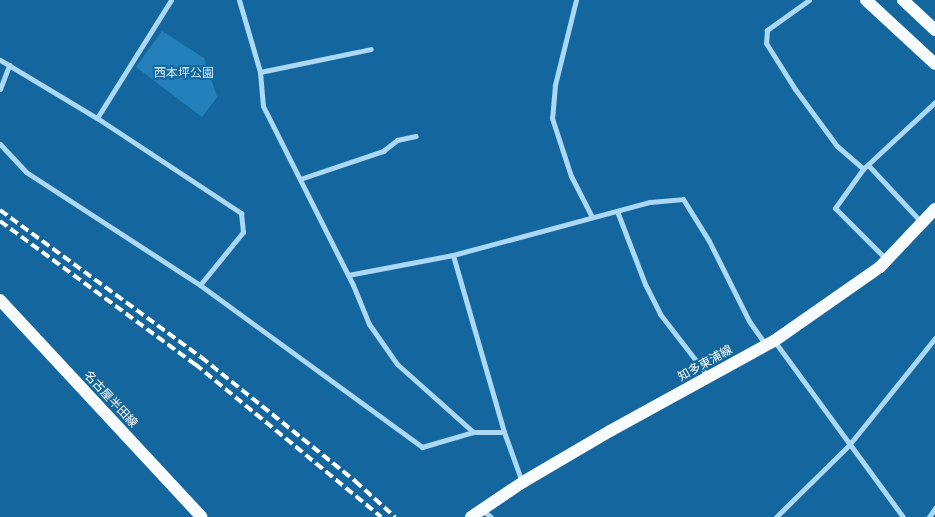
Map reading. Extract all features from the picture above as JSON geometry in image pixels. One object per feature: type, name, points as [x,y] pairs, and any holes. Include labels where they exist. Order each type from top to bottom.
[{"type":"main road","points":[[866,0],[935,64]]},
{"type":"main road","points":[[903,0],[935,30]]},
{"type":"main road","name":"知多東浦線","points":[[471,517],[487,513],[523,482],[770,343],[888,260],[935,208]]},
{"type":"main road","name":"名古屋半田線","points":[[0,300],[202,517]]},
{"type":"street","points":[[97,118],[171,0]]},
{"type":"street","points":[[239,0],[260,72],[263,106],[348,275],[369,324],[397,364],[473,432]]},
{"type":"street","points":[[576,0],[555,85],[552,118],[571,176],[592,217]]},
{"type":"street","points":[[809,0],[767,30],[766,42],[795,89],[836,146],[862,169]]},
{"type":"street","points":[[260,72],[372,49]]},
{"type":"street","points":[[0,60],[97,118],[240,214],[243,232],[200,285]]},
{"type":"street","points":[[0,89],[9,65]]},
{"type":"street","points":[[888,260],[835,208],[862,169],[935,102]]},
{"type":"street","points":[[300,179],[382,151],[397,140],[416,136]]},
{"type":"street","points":[[0,144],[26,172],[200,285],[422,447],[473,432],[504,432]]},
{"type":"street","points":[[868,165],[922,223]]},
{"type":"street","points":[[348,275],[453,254],[650,202],[683,199],[709,241],[749,321],[770,343],[902,517]]},
{"type":"street","points":[[617,211],[645,284],[660,314],[673,334],[709,377]]},
{"type":"street","points":[[453,254],[504,432],[523,482]]},
{"type":"street","points":[[776,517],[849,445],[935,338]]},
{"type":"street","points":[[929,517],[935,508]]},
{"type":"green space","name":"西本坪公園","points":[[162,31],[204,58],[217,97],[202,117],[136,67]]},
{"type":"railway","points":[[0,210],[201,357],[355,481],[395,517]]},
{"type":"railway","points":[[0,221],[195,364],[381,517]]}]
